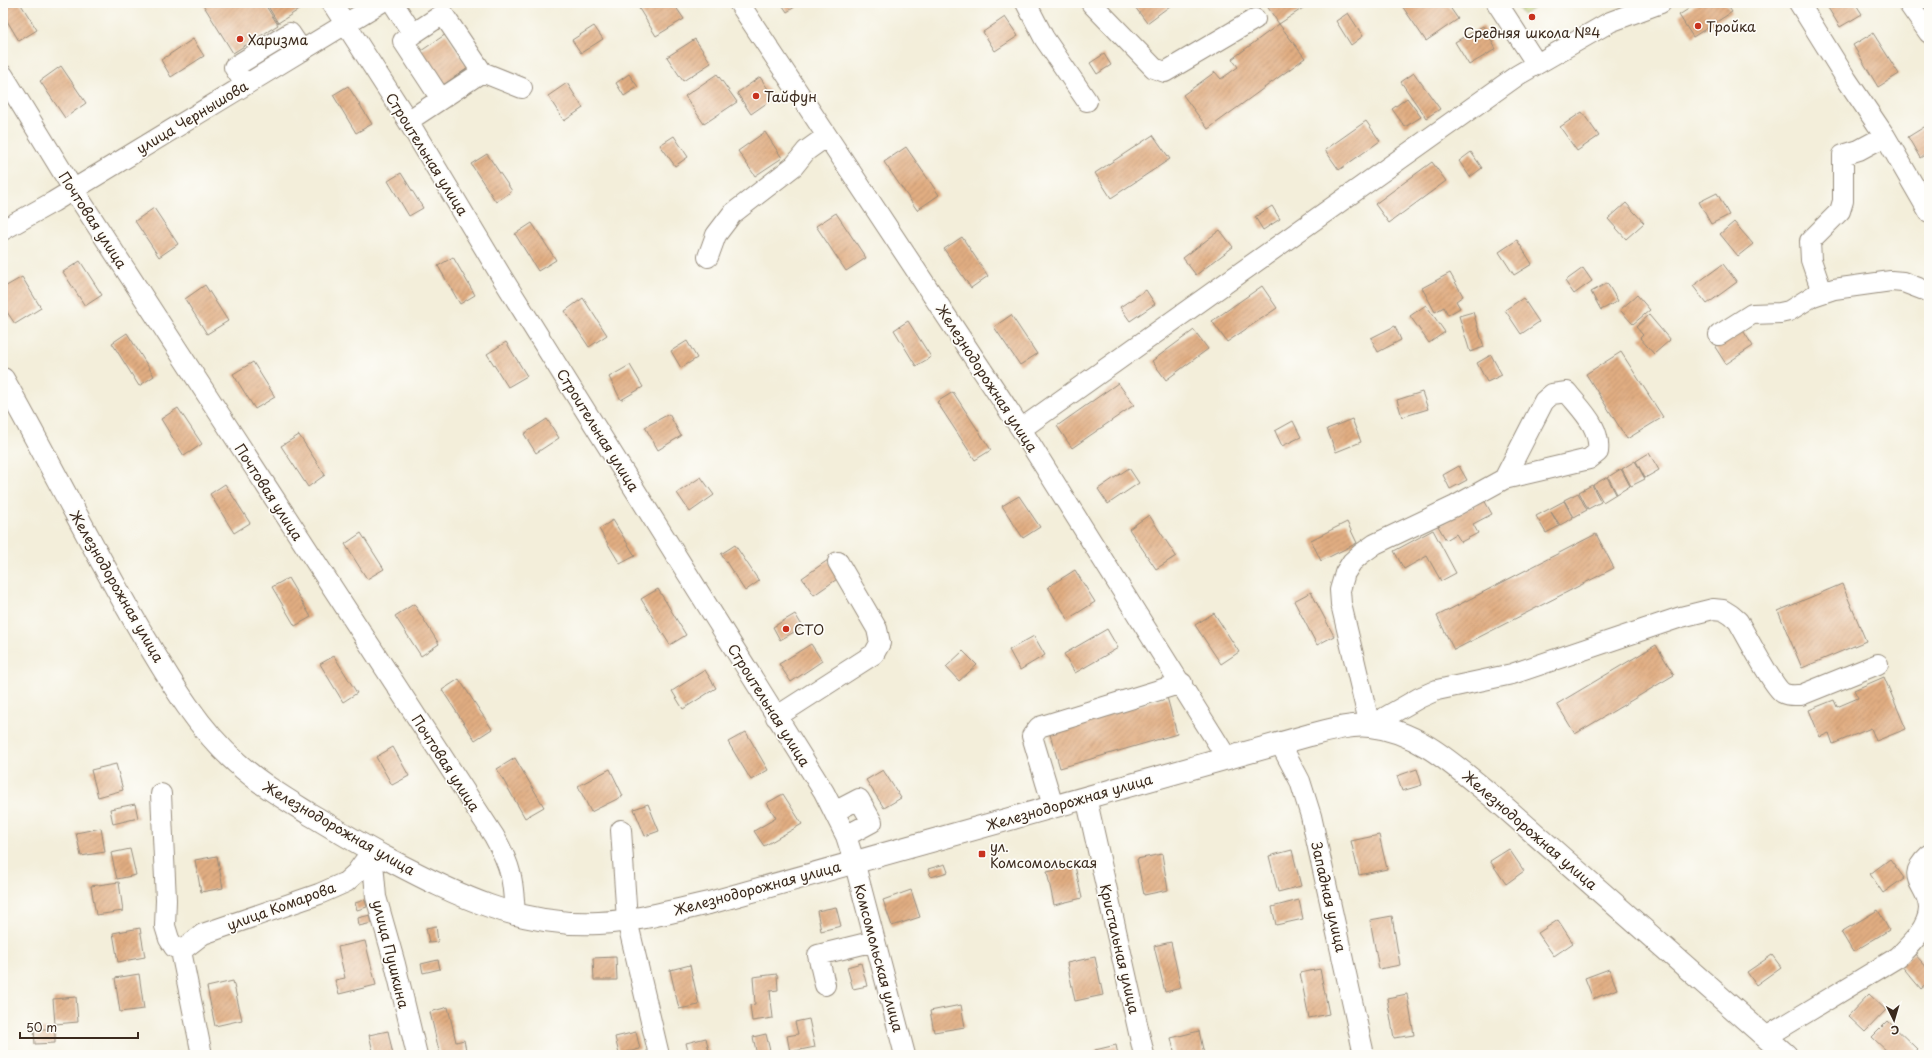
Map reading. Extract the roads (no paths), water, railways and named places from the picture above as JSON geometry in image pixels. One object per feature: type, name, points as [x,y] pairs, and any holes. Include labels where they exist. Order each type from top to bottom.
[{"type":"main road","name":"Железнодорожная улица","points":[[3,379],[122,598],[167,674],[202,724],[236,763],[260,782],[372,851],[438,884],[485,905],[515,915],[546,921],[600,923],[627,920],[709,903],[854,861],[1336,728],[1370,726],[1392,730],[1414,739],[1448,760],[1493,797],[1786,1055]]},
{"type":"street","name":"Строительная улица","points":[[332,3],[408,121],[503,279],[699,590],[776,718],[824,792],[846,836],[854,861]]},
{"type":"street","name":"улица Чернышова","points":[[3,230],[380,3]]},
{"type":"street","points":[[393,3],[413,34]]},
{"type":"street","name":"Железнодорожная улица","points":[[739,3],[1022,429],[1228,758]]},
{"type":"street","points":[[1026,3],[1044,38],[1087,101]]},
{"type":"street","points":[[1091,3],[1154,68],[1165,72],[1255,19]]},
{"type":"street","points":[[1497,3],[1536,64]]},
{"type":"street","points":[[1022,429],[1518,75],[1610,22],[1661,3]]},
{"type":"street","points":[[1799,3],[1847,80],[1885,136],[1921,182],[1929,212]]},
{"type":"street","points":[[1908,3],[1929,33]]},
{"type":"street","points":[[441,99],[403,40],[444,14],[482,72],[522,88]]},
{"type":"street","points":[[408,121],[482,72]]},
{"type":"street","name":"Почтовая улица","points":[[3,75],[73,189],[494,836],[507,859],[513,878],[515,915]]},
{"type":"street","points":[[708,257],[716,235],[732,214],[794,166],[806,151],[827,136]]},
{"type":"street","points":[[1822,292],[1811,260],[1810,241],[1840,211],[1843,201],[1844,155],[1859,150],[1885,136]]},
{"type":"street","points":[[1719,335],[1752,314],[1780,313],[1789,311],[1822,292],[1834,289],[1891,281],[1903,282],[1929,292]]},
{"type":"street","points":[[1504,479],[1544,401],[1552,394],[1567,392],[1593,424],[1599,440],[1598,452],[1589,459],[1504,479],[1455,506],[1376,544],[1352,562],[1345,573],[1340,590],[1341,604],[1370,726],[1418,698],[1437,690],[1512,674],[1681,617],[1713,609],[1723,610],[1738,621],[1781,692],[1790,695],[1801,695],[1878,664]]},
{"type":"street","points":[[776,718],[874,654],[880,643],[877,629],[838,562]]},
{"type":"street","points":[[1053,806],[1032,736],[1039,727],[1182,683]]},
{"type":"street","name":"Западная улица","points":[[1280,743],[1300,781],[1311,816],[1364,1055]]},
{"type":"street","points":[[161,794],[166,900],[164,926],[169,939],[174,946],[181,951],[202,1055]]},
{"type":"street","name":"Кристальная улица","points":[[1086,797],[1144,1055]]},
{"type":"street","points":[[834,812],[859,799],[872,822],[846,836]]},
{"type":"street","points":[[621,830],[627,920],[659,1055]]},
{"type":"street","name":"улица Комарова","points":[[181,951],[203,934],[319,894],[346,882],[356,873],[372,851]]},
{"type":"street","name":"улица Пушкина","points":[[372,851],[376,897],[395,964],[417,1055]]},
{"type":"street","points":[[1766,1037],[1898,957],[1913,942],[1926,920],[1929,908],[1927,899],[1917,880],[1917,870],[1922,861],[1929,855]]},
{"type":"street","name":"Комсомольская улица","points":[[854,861],[905,1055]]},
{"type":"street","points":[[825,985],[818,955],[874,941]]},
{"type":"place","name":"Средняя школа №4","points":[[1532,17]]},
{"type":"place","name":"Тройка","points":[[1698,26]]},
{"type":"place","name":"Харизма","points":[[240,39]]},
{"type":"place","name":"Тайфун","points":[[756,96]]},
{"type":"place","name":"СТО","points":[[786,629]]},
{"type":"place","name":"ул. Комсомольская","points":[[982,854]]}]
